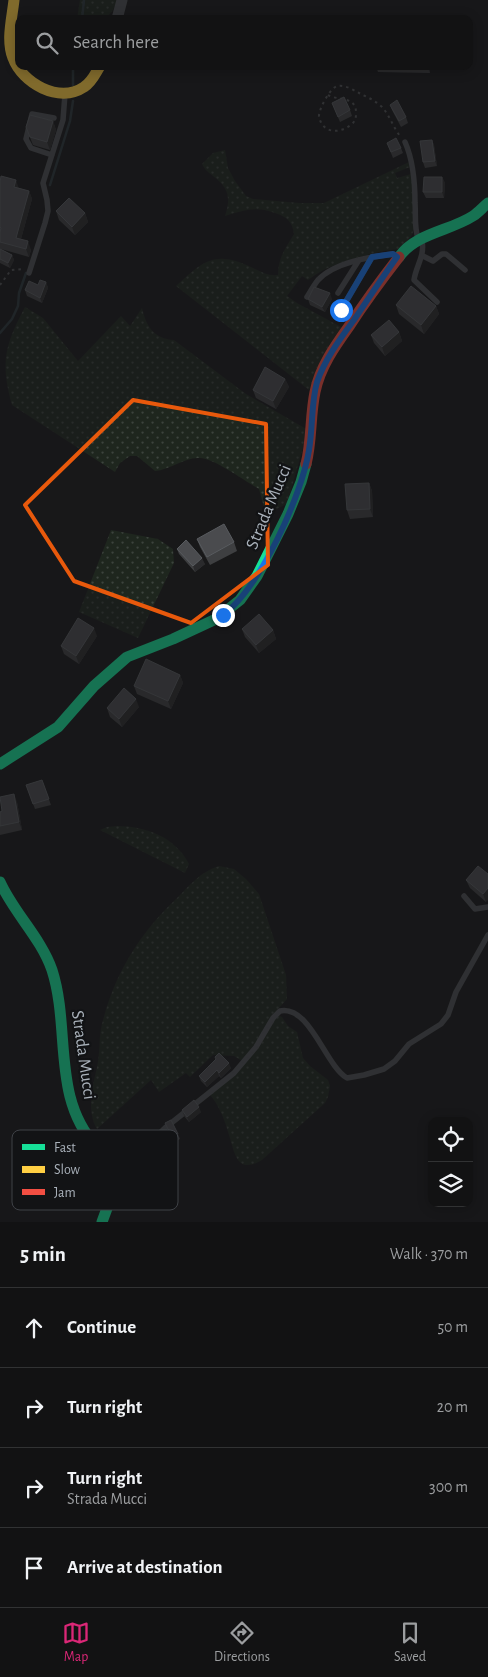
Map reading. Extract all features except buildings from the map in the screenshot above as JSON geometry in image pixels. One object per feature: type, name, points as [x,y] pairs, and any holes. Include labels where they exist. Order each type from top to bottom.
[{"type":"street","points":[[14,0],[10,49],[15,61]]},
{"type":"street","points":[[118,15],[122,0]]},
{"type":"street","points":[[19,70],[34,85],[49,92],[64,94],[79,90],[90,83],[98,70]]},
{"type":"street","name":"Strada Mucci","points":[[0,764],[44,737],[58,726],[94,686],[127,658],[216,619],[232,607],[250,586],[284,522],[304,474],[310,444],[315,392],[325,363],[370,294],[397,257],[409,246],[420,240],[473,216],[488,203]]},
{"type":"street","name":"Strada Mucci","points":[[0,882],[11,904],[41,947],[52,969],[60,1010],[67,1092],[82,1130]]},
{"type":"street","points":[[102,1222],[106,1210]]},
{"type":"lane","points":[[29,272],[47,217],[47,200],[43,183],[64,120],[64,94]]},
{"type":"lane","points":[[52,155],[32,148],[26,138],[32,114],[54,118]]},
{"type":"lane","points":[[405,142],[412,172],[416,232],[420,240],[423,256],[415,272],[414,280],[437,302]]},
{"type":"lane","points":[[307,297],[318,280],[338,267],[372,257],[393,254],[397,257]]},
{"type":"lane","points":[[423,256],[432,261],[442,254],[446,254],[465,270]]},
{"type":"lane","points":[[341,310],[372,257]]},
{"type":"lane","points":[[338,293],[359,260]]},
{"type":"lane","points":[[464,896],[475,909],[488,907]]},
{"type":"lane","points":[[163,1130],[234,1073],[256,1047],[273,1018],[280,1011],[290,1011],[302,1019],[319,1041],[337,1070],[347,1078],[384,1069],[395,1061],[409,1044],[436,1028],[445,1020],[466,973],[488,935]]},
{"type":"path","points":[[328,95],[333,98],[342,98],[349,101],[356,111],[355,120],[351,125],[337,132],[330,131],[323,125],[319,112],[328,95],[332,88],[343,86],[374,101],[387,112],[394,129],[405,142]]},
{"type":"path","points":[[0,285],[11,270],[24,269],[29,272]]},
{"type":"highlighted area","points":[[133,400],[266,424],[268,565],[191,623],[74,581],[25,505]]},
{"type":"shaded area","points":[[80,0],[117,0],[108,15],[78,15]]},
{"type":"shaded area","points":[[225,150],[228,168],[246,196],[253,199],[299,203],[324,203],[409,162],[410,167],[395,173],[397,178],[411,174],[415,218],[413,232],[407,242],[398,249],[383,251],[334,265],[308,280],[302,276],[287,296],[343,328],[309,390],[176,286],[202,264],[210,260],[219,259],[229,259],[271,275],[278,275],[281,259],[294,234],[288,220],[283,216],[268,211],[250,210],[225,216],[228,199],[225,189],[202,164],[213,153]]},
{"type":"shaded area","points":[[25,307],[43,318],[78,361],[121,316],[130,326],[142,308],[149,326],[156,334],[174,340],[246,394],[308,430],[287,504],[266,514],[259,489],[206,459],[188,459],[155,471],[137,456],[130,456],[120,463],[115,472],[12,405],[6,377],[6,354],[13,332]]},
{"type":"shaded area","points":[[111,530],[158,539],[173,549],[174,563],[138,638],[79,612]]},
{"type":"shaded area","points":[[117,826],[139,828],[168,840],[189,864],[185,873],[100,830]]},
{"type":"shaded area","points":[[219,866],[234,869],[259,894],[286,975],[287,999],[271,1017],[262,1035],[242,1061],[234,1056],[213,1055],[190,1077],[186,1073],[159,1092],[151,1080],[97,1129],[93,1121],[91,1104],[101,1029],[107,1005],[121,971],[140,940],[163,912],[196,879]]},
{"type":"shaded area","points":[[278,1015],[282,1017],[288,1026],[297,1032],[303,1058],[328,1080],[330,1086],[328,1097],[325,1103],[262,1160],[254,1164],[242,1164],[235,1155],[221,1113],[209,1094],[227,1081]]},
{"type":"waterway","points":[[82,15],[84,0]]},
{"type":"waterway","points":[[73,70],[73,85]]},
{"type":"waterway","points":[[50,185],[70,121],[73,101]]},
{"type":"waterway","points":[[0,333],[12,319],[18,306],[19,293],[26,273]]},
{"type":"traffic: fast","points":[[399,257],[414,243],[464,221],[488,203]]},
{"type":"traffic: fast","points":[[0,764],[58,727],[94,686],[127,657],[173,639],[216,619],[240,600],[257,576],[288,514],[306,464]]},
{"type":"traffic: fast","points":[[0,882],[12,904],[41,947],[52,970],[58,993],[64,1063],[68,1085],[73,1107],[84,1130]]},
{"type":"traffic: fast","points":[[102,1222],[106,1210]]},
{"type":"traffic: slow","points":[[14,0],[10,44],[15,62]]},
{"type":"traffic: slow","points":[[20,70],[33,83],[42,88],[64,93],[74,92],[84,87],[98,70]]},
{"type":"traffic: jam","points":[[306,464],[315,392],[324,365],[399,257]]},
{"type":"route","points":[[223,615],[240,600],[257,576],[288,514],[301,482],[309,451],[317,382],[325,363],[370,294],[397,257],[393,254],[372,257],[341,310]]}]
